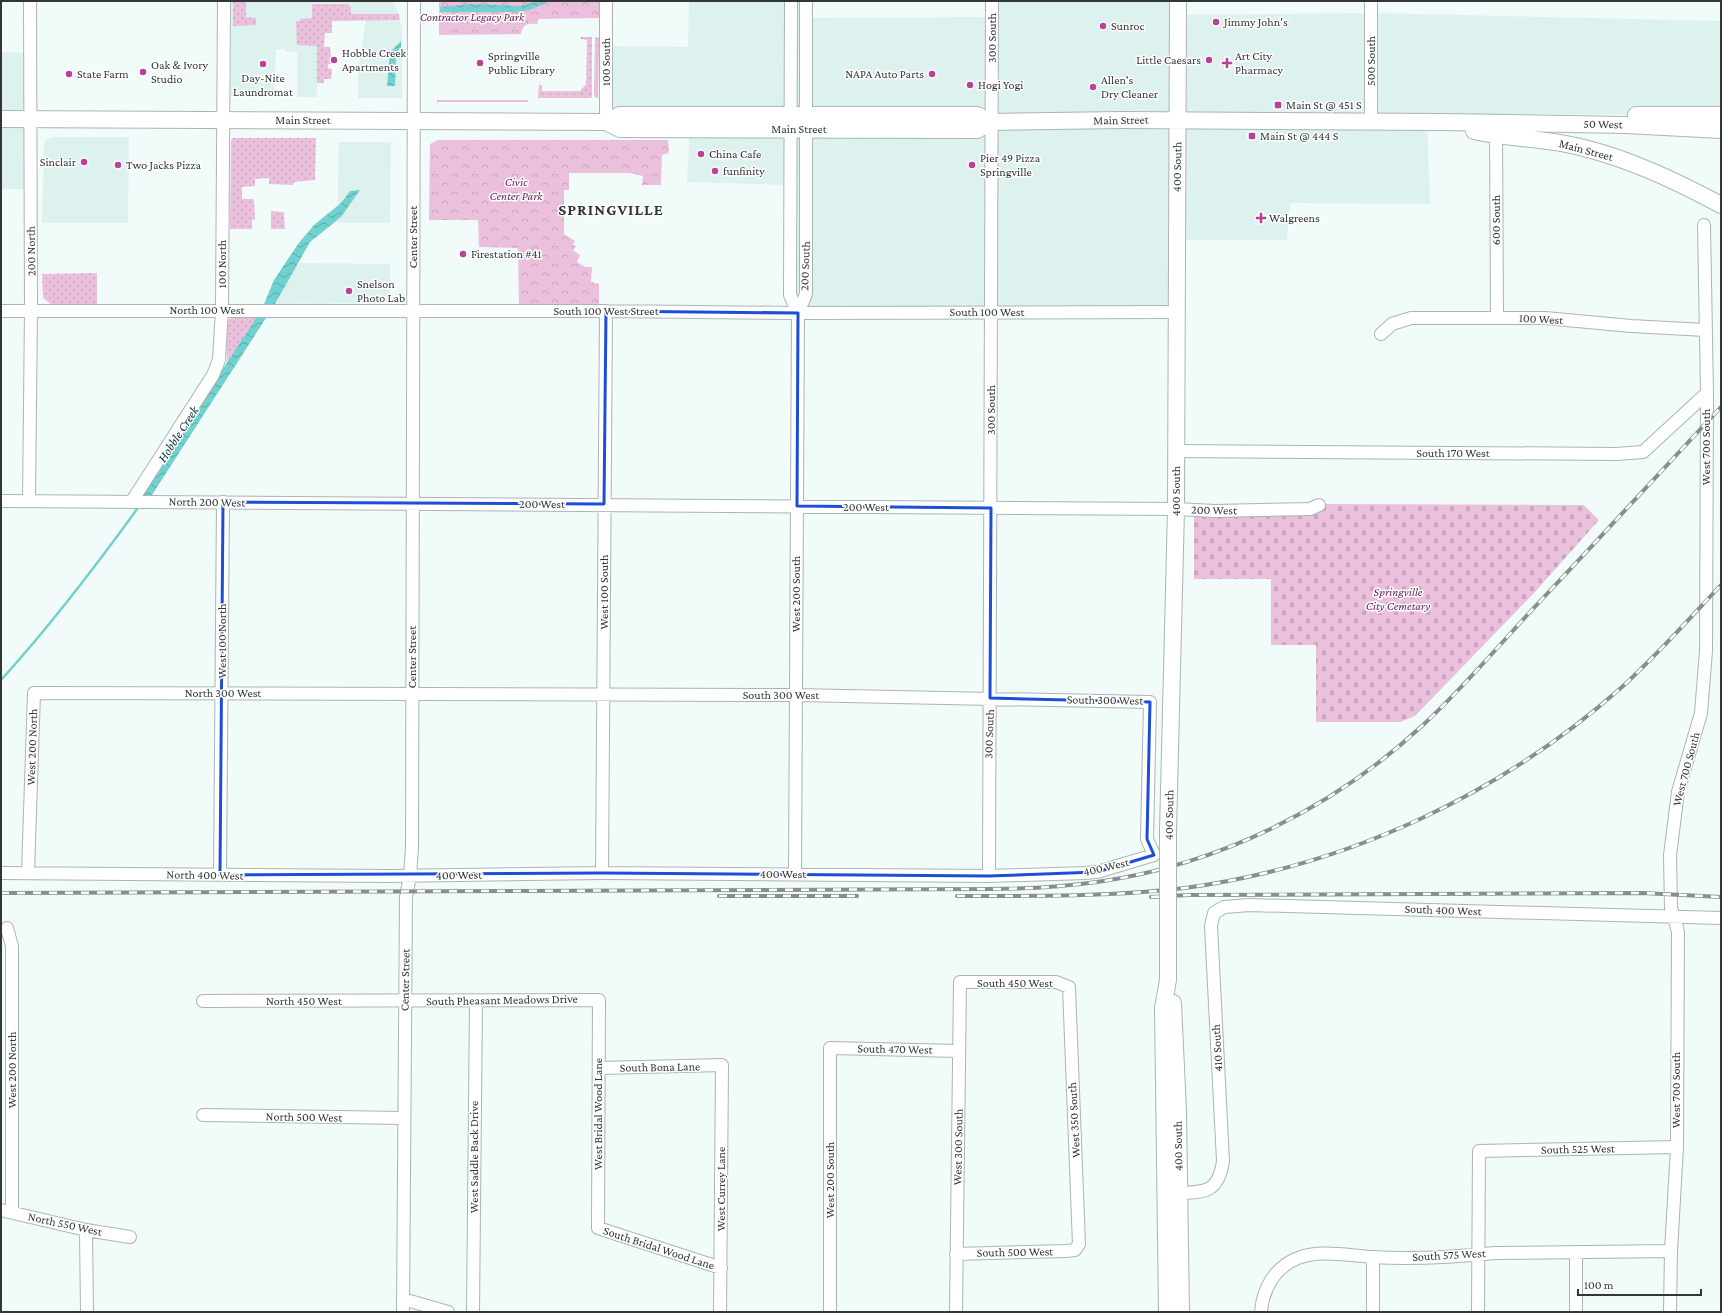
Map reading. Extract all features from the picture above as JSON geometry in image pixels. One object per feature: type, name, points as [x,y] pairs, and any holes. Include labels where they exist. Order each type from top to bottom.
[{"type":"main road","name":"400 South","points":[[1178,1],[1176,509],[1168,831],[1168,980],[1163,1008],[1172,1193],[1181,1312]]},
{"type":"main road","name":"Main Street","points":[[1492,127],[1507,116],[1721,115]]},
{"type":"main road","name":"Main Street","points":[[1,119],[606,122],[620,129],[799,122],[977,130],[991,122],[1178,120],[1442,122],[1492,127],[1606,154],[1657,172],[1721,205]]},
{"type":"main road","name":"50 West","points":[[1492,127],[1626,125],[1721,130]]},
{"type":"main road","name":"400 South","points":[[1167,1312],[1172,1193]]},
{"type":"street","name":"200 North","points":[[29,501],[31,310],[30,1]]},
{"type":"street","name":"100 North","points":[[132,501],[213,374],[219,360],[222,310],[224,1]]},
{"type":"street","name":"Center Street","points":[[403,1312],[404,1002],[406,897],[410,876],[412,847],[414,1]]},
{"type":"street","name":"100 South","points":[[606,1],[606,122]]},
{"type":"street","name":"200 South","points":[[792,1],[799,122]]},
{"type":"street","name":"200 South","points":[[798,313],[790,296],[806,1]]},
{"type":"street","name":"300 South","points":[[989,876],[992,1]]},
{"type":"street","name":"500 South","points":[[1371,1],[1371,122]]},
{"type":"street","name":"600 South","points":[[1492,127],[1497,317]]},
{"type":"street","name":"West 700 South","points":[[1670,1312],[1671,1251],[1676,1147],[1678,932],[1671,908],[1670,855],[1678,792],[1701,713],[1706,651],[1707,393],[1704,225]]},
{"type":"street","name":"North 100 West","points":[[1,310],[413,312]]},
{"type":"street","name":"South 100 West Street","points":[[413,312],[606,311],[798,313]]},
{"type":"street","name":"West 100 South","points":[[602,873],[606,311]]},
{"type":"street","name":"South 100 West","points":[[798,313],[991,311],[1176,312]]},
{"type":"street","name":"West 200 South","points":[[795,874],[798,313]]},
{"type":"street","name":"100 West","points":[[1381,334],[1392,324],[1411,318],[1545,318],[1631,326],[1705,330]]},
{"type":"street","name":"South 170 West","points":[[1176,451],[1609,454],[1643,452],[1707,393]]},
{"type":"street","name":"North 200 West","points":[[1,501],[413,504]]},
{"type":"street","name":"West 100 North","points":[[220,875],[223,502]]},
{"type":"street","name":"200 West","points":[[413,504],[604,504],[1176,509],[1215,511],[1310,509],[1319,505]]},
{"type":"street","name":"North 300 West","points":[[34,693],[412,694]]},
{"type":"street","name":"West 200 North","points":[[28,872],[34,693]]},
{"type":"street","name":"South 300 West","points":[[412,694],[796,695],[1150,702]]},
{"type":"street","name":"400 South","points":[[1150,702],[1147,839],[1154,854]]},
{"type":"street","name":"400 West","points":[[410,876],[602,873],[989,876],[1097,872],[1154,854]]},
{"type":"street","name":"North 400 West","points":[[1,873],[410,876]]},
{"type":"street","name":"South 400 West","points":[[1214,913],[1224,907],[1249,905],[1721,918]]},
{"type":"street","name":"410 South","points":[[1172,1193],[1207,1191],[1216,1183],[1222,1172],[1223,1161],[1210,926],[1214,913]]},
{"type":"street","name":"West 200 North","points":[[6,1211],[12,946],[7,928]]},
{"type":"street","name":"South 450 West","points":[[960,982],[1056,982],[1069,987]]},
{"type":"street","name":"West 300 South","points":[[956,1312],[960,982]]},
{"type":"street","name":"West 350 South","points":[[1069,987],[1073,1118],[1080,1239],[1075,1250]]},
{"type":"street","name":"South Pheasant Meadows Drive","points":[[404,1002],[599,1000]]},
{"type":"street","name":"West Bridal Wood Lane","points":[[598,1228],[599,1000]]},
{"type":"street","name":"North 450 West","points":[[203,1001],[404,1002]]},
{"type":"street","name":"West Saddle Back Drive","points":[[473,1312],[476,1001]]},
{"type":"street","name":"West 200 South","points":[[830,1048],[830,1312]]},
{"type":"street","name":"South 470 West","points":[[830,1048],[959,1051]]},
{"type":"street","name":"South Bona Lane","points":[[599,1068],[722,1065]]},
{"type":"street","name":"West Currey Lane","points":[[720,1312],[722,1065]]},
{"type":"street","name":"North 500 West","points":[[203,1116],[404,1118]]},
{"type":"street","name":"South 525 West","points":[[1479,1254],[1479,1151],[1676,1147]]},
{"type":"street","name":"North 550 West","points":[[6,1211],[86,1230],[130,1237]]},
{"type":"street","name":"South Bridal Wood Lane","points":[[598,1228],[721,1268]]},
{"type":"street","points":[[86,1230],[87,1312]]},
{"type":"street","name":"South 500 West","points":[[956,1254],[1075,1250]]},
{"type":"street","name":"South 575 West","points":[[1261,1312],[1264,1294],[1271,1279],[1280,1268],[1294,1260],[1316,1254],[1373,1257],[1671,1251]]},
{"type":"street","points":[[1576,1252],[1576,1312]]},
{"type":"street","points":[[1478,1312],[1479,1254]]},
{"type":"street","points":[[1373,1257],[1373,1312]]},
{"type":"street","points":[[403,1299],[448,1312]]},
{"type":"highlighted area","points":[[606,311],[798,313],[797,506],[991,508],[990,698],[1150,702],[1147,839],[1154,855],[1097,872],[989,876],[602,873],[220,875],[223,502],[604,504]]},
{"type":"shaded area","points":[[231,1],[393,1],[399,16],[402,31],[402,98],[358,98],[358,71],[366,19],[318,17],[317,97],[297,97],[297,52],[285,52],[285,49],[276,49],[274,97],[231,97]]},
{"type":"shaded area","points":[[689,1],[806,1],[806,18],[992,17],[992,1],[1178,1],[1178,15],[1371,13],[1721,21],[1721,115],[1537,114],[1427,119],[1430,204],[1290,203],[1287,240],[1177,240],[1176,312],[798,313],[791,185],[687,182],[690,129],[606,122],[606,46],[688,47]]},
{"type":"shaded area","points":[[1,52],[30,53],[30,189],[1,189]]},
{"type":"shaded area","points":[[52,137],[129,137],[128,223],[42,223],[44,144]]},
{"type":"shaded area","points":[[339,142],[391,142],[390,223],[337,223]]},
{"type":"shaded area","points":[[297,263],[390,264],[390,303],[275,304]]},
{"type":"green space","points":[[233,1],[246,1],[246,17],[256,18],[256,25],[233,26]]},
{"type":"green space","name":"Contractor Legacy Park","points":[[439,1],[599,1],[599,18],[539,19],[537,24],[529,24],[524,26],[521,34],[439,35]]},
{"type":"green space","points":[[312,4],[348,4],[351,8],[351,14],[399,14],[400,20],[332,21],[332,33],[325,33],[324,47],[330,47],[332,64],[328,64],[328,68],[332,69],[331,79],[324,79],[324,83],[317,83],[317,46],[297,45],[296,21],[300,21],[300,19],[312,18]]},
{"type":"green space","points":[[580,37],[592,37],[592,97],[538,98],[539,84],[542,86],[542,91],[580,91],[586,84],[587,40],[581,39]]},
{"type":"green space","points":[[595,37],[599,38],[598,98],[594,96]]},
{"type":"green space","points":[[437,100],[529,100],[527,102],[437,102]]},
{"type":"green space","points":[[233,138],[316,138],[315,180],[294,182],[293,185],[269,184],[269,178],[255,179],[255,186],[242,187],[242,199],[254,199],[255,220],[252,220],[252,229],[230,229],[231,140]]},
{"type":"green space","name":"Civic Center Park","points":[[438,140],[668,140],[669,153],[662,155],[661,185],[642,185],[643,176],[629,173],[569,173],[569,190],[564,190],[564,234],[575,241],[573,245],[576,246],[573,250],[580,255],[577,262],[585,267],[592,267],[591,282],[599,284],[598,306],[519,305],[518,248],[479,247],[478,220],[429,220],[430,144]]},
{"type":"green space","points":[[271,211],[284,212],[285,229],[271,229]]},
{"type":"green space","points":[[97,273],[97,305],[52,305],[43,298],[42,274]]},
{"type":"green space","points":[[236,317],[256,318],[227,363],[226,323],[229,319]]},
{"type":"green space","name":"Springville City Cemetary","points":[[1194,505],[1584,505],[1599,520],[1534,593],[1415,716],[1400,722],[1316,722],[1316,645],[1271,645],[1271,579],[1194,579]]},
{"type":"water","points":[[538,1],[550,1],[529,10],[515,12],[440,12],[440,7],[471,4],[521,6]]},
{"type":"water","points":[[401,41],[401,50],[396,55],[395,86],[387,86],[390,52]]},
{"type":"water","points":[[360,190],[341,217],[310,242],[275,304],[264,304],[274,280],[298,244],[314,225],[341,203],[350,191]]},
{"type":"water","points":[[256,318],[266,318],[150,498],[139,498]]},
{"type":"waterway","name":"Hobble Creek","points":[[1,680],[73,595],[140,505]]},
{"type":"railway","points":[[1,893],[1015,889],[1097,882],[1142,874],[1186,862],[1230,847],[1313,807],[1352,782],[1388,755],[1437,712],[1464,684],[1721,407]]},
{"type":"railway","points":[[957,896],[1043,896],[1128,893],[1185,888],[1245,877],[1304,862],[1362,843],[1418,820],[1473,792],[1525,761],[1575,726],[1635,675],[1673,637],[1721,585]]},
{"type":"railway","points":[[1151,897],[1188,895],[1643,893],[1721,897]]},
{"type":"railway","points":[[719,896],[857,896]]},
{"type":"place","name":"Jimmy John's","points":[[1216,22]]},
{"type":"place","name":"Sunroc","points":[[1103,26]]},
{"type":"place","name":"Hobble Creek Apartments","points":[[334,60]]},
{"type":"place","name":"Little Caesars","points":[[1209,60]]},
{"type":"place","name":"Springville Public Library","points":[[480,63]]},
{"type":"place","name":"Art City Pharmacy","points":[[1227,63]]},
{"type":"place","name":"Day-Nite Laundromat","points":[[263,64]]},
{"type":"place","name":"Oak & Ivory Studio","points":[[143,72]]},
{"type":"place","name":"State Farm","points":[[69,74]]},
{"type":"place","name":"NAPA Auto Parts","points":[[932,74]]},
{"type":"place","name":"Hogi Yogi","points":[[970,85]]},
{"type":"place","name":"Allen's Dry Cleaner","points":[[1093,87]]},
{"type":"place","name":"Main St @ 451 S","points":[[1278,105]]},
{"type":"place","name":"Main St @ 444 S","points":[[1252,136]]},
{"type":"place","name":"China Cafe","points":[[701,154]]},
{"type":"place","name":"Sinclair","points":[[84,162]]},
{"type":"place","name":"Two Jacks Pizza","points":[[118,165]]},
{"type":"place","name":"Pier 49 Pizza Springville","points":[[972,165]]},
{"type":"place","name":"funfinity","points":[[715,171]]},
{"type":"place","name":"Walgreens","points":[[1261,218]]},
{"type":"place","name":"Firestation #41","points":[[463,254]]},
{"type":"place","name":"Snelson Photo Lab","points":[[349,291]]},
{"type":"district","name":"SPRINGVILLE","points":[[611,209]]}]
